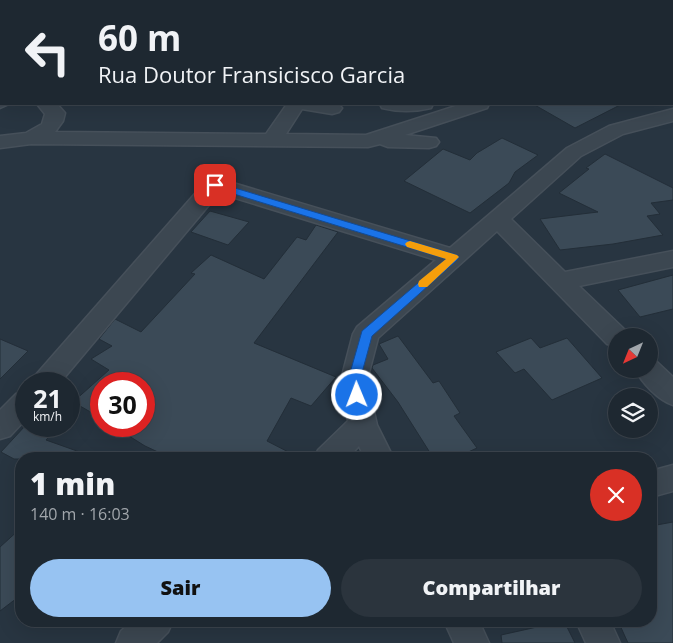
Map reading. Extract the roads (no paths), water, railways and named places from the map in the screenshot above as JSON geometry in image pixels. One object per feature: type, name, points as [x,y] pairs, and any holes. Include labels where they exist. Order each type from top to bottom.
[{"type":"street","points":[[30,138],[49,129],[54,121],[55,113],[47,105]]},
{"type":"street","points":[[272,140],[295,105]]},
{"type":"street","points":[[310,105],[332,108]]},
{"type":"street","points":[[368,141],[477,105]]},
{"type":"street","points":[[376,452],[363,425],[354,380],[366,334],[574,152],[616,130],[673,115]]},
{"type":"street","points":[[0,142],[30,138],[429,142]]},
{"type":"street","points":[[53,372],[215,185],[454,257]]},
{"type":"street","points":[[498,218],[608,329]]},
{"type":"street","points":[[560,281],[673,259]]},
{"type":"street","points":[[657,378],[673,394]]},
{"type":"street","points":[[0,428],[15,413]]},
{"type":"street","points":[[335,452],[363,425]]},
{"type":"street","points":[[657,482],[673,478]]},
{"type":"street","points":[[134,643],[150,627]]},
{"type":"street","points":[[464,627],[472,643]]},
{"type":"street","points":[[596,627],[603,643]]}]
